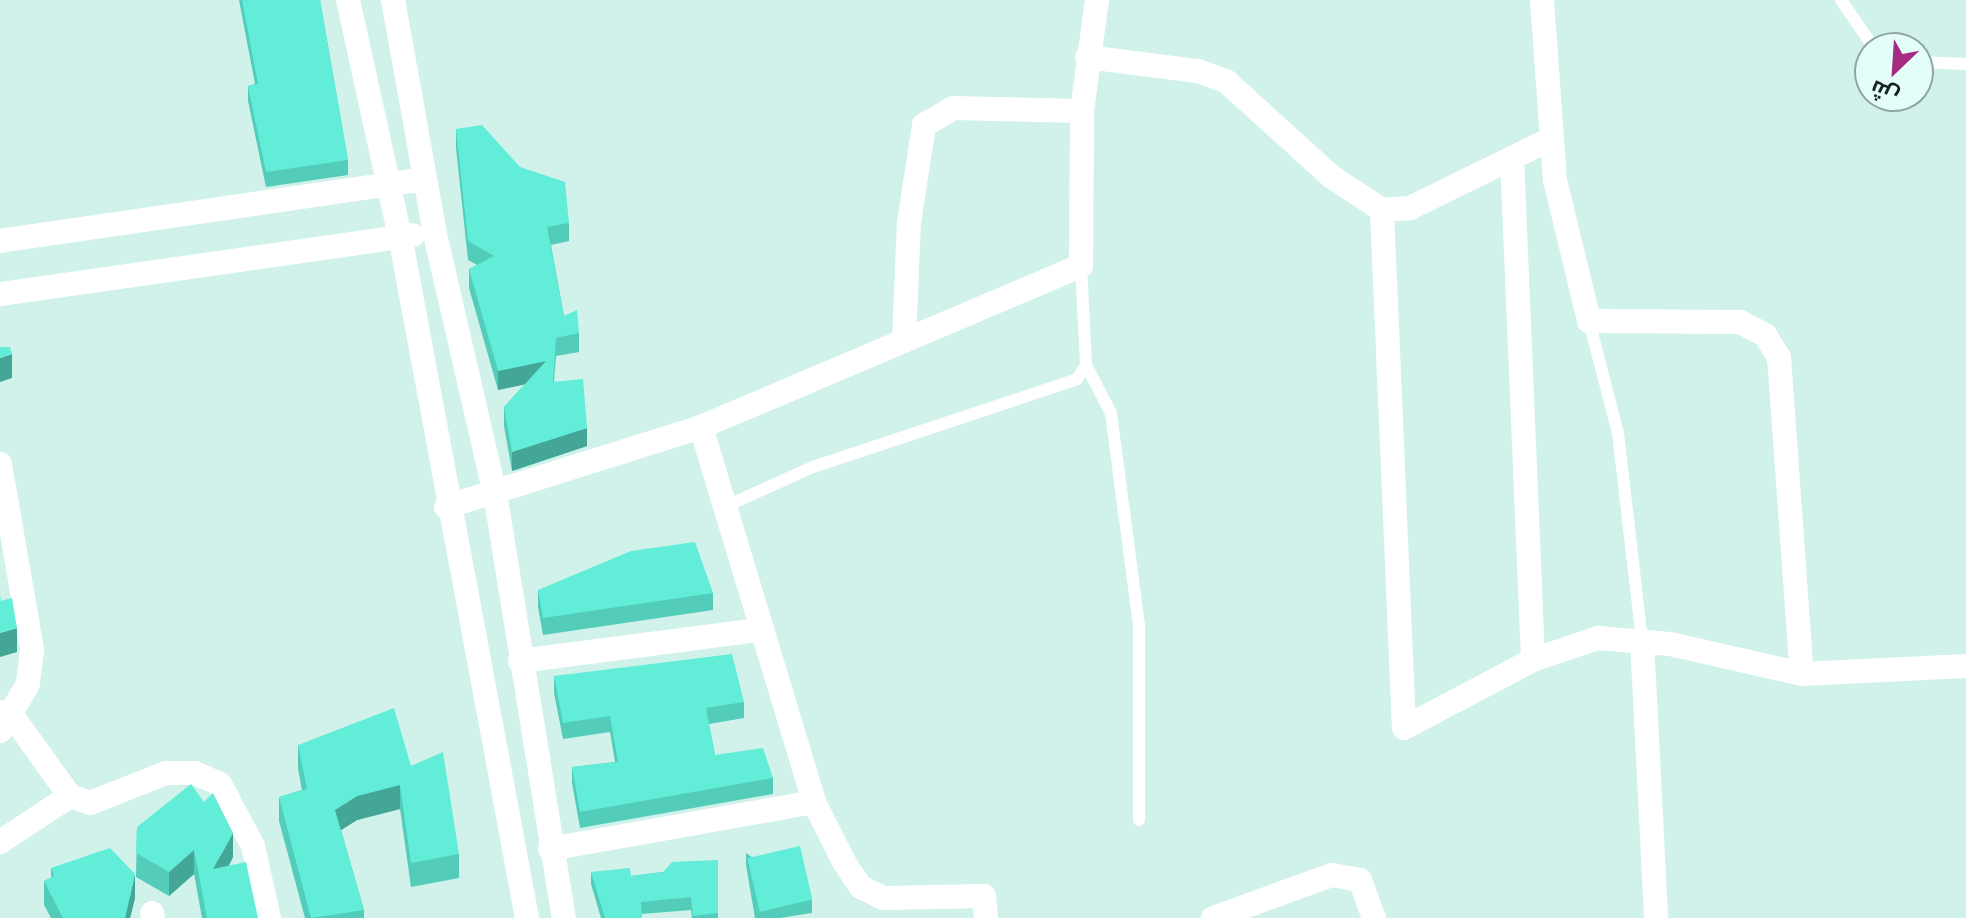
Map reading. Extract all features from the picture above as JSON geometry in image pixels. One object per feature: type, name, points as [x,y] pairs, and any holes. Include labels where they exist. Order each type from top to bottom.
[{"type":"street","points":[[348,0],[400,236],[446,507],[527,918]]},
{"type":"street","points":[[393,0],[435,234],[495,493],[550,849],[564,918]]},
{"type":"street","points":[[446,507],[701,427],[1081,266],[1082,111],[1097,0]]},
{"type":"street","points":[[1542,0],[1551,139],[1567,250],[1589,321],[1721,319],[1755,326],[1773,347],[1786,392],[1802,674]]},
{"type":"street","points":[[1087,57],[1198,71],[1226,81],[1332,177],[1382,210],[1410,208],[1551,139]]},
{"type":"street","points":[[904,341],[909,223],[924,125],[953,108],[1082,111]]},
{"type":"street","points":[[1512,158],[1533,660]]},
{"type":"street","points":[[0,241],[425,179]]},
{"type":"street","points":[[1382,210],[1404,728],[1533,660],[1598,638],[1642,640],[1802,674],[1966,666]]},
{"type":"street","points":[[0,294],[400,236],[435,234]]},
{"type":"street","points":[[701,427],[721,509],[814,802],[861,887],[884,898],[984,896],[986,918]]},
{"type":"street","points":[[0,464],[32,650],[28,684],[4,720],[70,796]]},
{"type":"street","points":[[520,661],[759,630]]},
{"type":"street","points":[[1642,640],[1656,918]]},
{"type":"street","points":[[0,842],[70,796],[112,800],[166,773],[195,773],[220,784],[253,846],[269,918]]},
{"type":"street","points":[[550,849],[814,802]]},
{"type":"street","points":[[1213,918],[1332,875],[1360,880],[1374,918]]},
{"type":"lane","points":[[1841,0],[1863,32]]},
{"type":"lane","points":[[1934,63],[1966,64]]},
{"type":"lane","points":[[1081,266],[1086,365],[1111,413],[1139,627],[1139,820]]},
{"type":"lane","points":[[1589,321],[1618,433],[1642,640]]},
{"type":"lane","points":[[721,509],[813,467],[1059,388],[1086,365]]},
{"type":"building","points":[[242,0],[320,0],[348,160],[266,172],[248,86],[258,84]]},
{"type":"building","points":[[482,125],[520,167],[565,182],[569,223],[547,227],[564,316],[577,310],[579,333],[556,338],[553,382],[583,379],[587,428],[512,452],[504,407],[546,361],[498,371],[469,269],[494,256],[468,241],[456,129]]},
{"type":"building","points":[[0,347],[10,347],[12,354],[0,358]]},
{"type":"building","points":[[695,542],[713,593],[543,618],[538,590],[631,551]]},
{"type":"building","points":[[0,595],[1,601],[12,598],[17,628],[0,633]]},
{"type":"building","points":[[732,654],[744,702],[706,708],[715,755],[763,748],[773,778],[580,812],[572,767],[618,762],[610,716],[563,723],[554,676]]},
{"type":"building","points":[[394,708],[411,766],[443,752],[459,854],[411,863],[400,785],[357,796],[335,810],[364,910],[311,918],[279,797],[307,789],[298,745]]},
{"type":"building","points":[[191,784],[204,802],[213,793],[233,833],[213,869],[246,862],[258,918],[207,918],[194,850],[169,872],[136,853],[137,827]]},
{"type":"building","points":[[800,846],[812,900],[760,912],[747,858]]},
{"type":"building","points":[[110,848],[135,874],[125,918],[63,918],[44,881],[54,876],[51,868]]},
{"type":"building","points":[[718,860],[718,913],[693,916],[691,897],[641,902],[642,918],[605,918],[591,872],[630,868],[631,876],[663,872],[672,862]]}]
